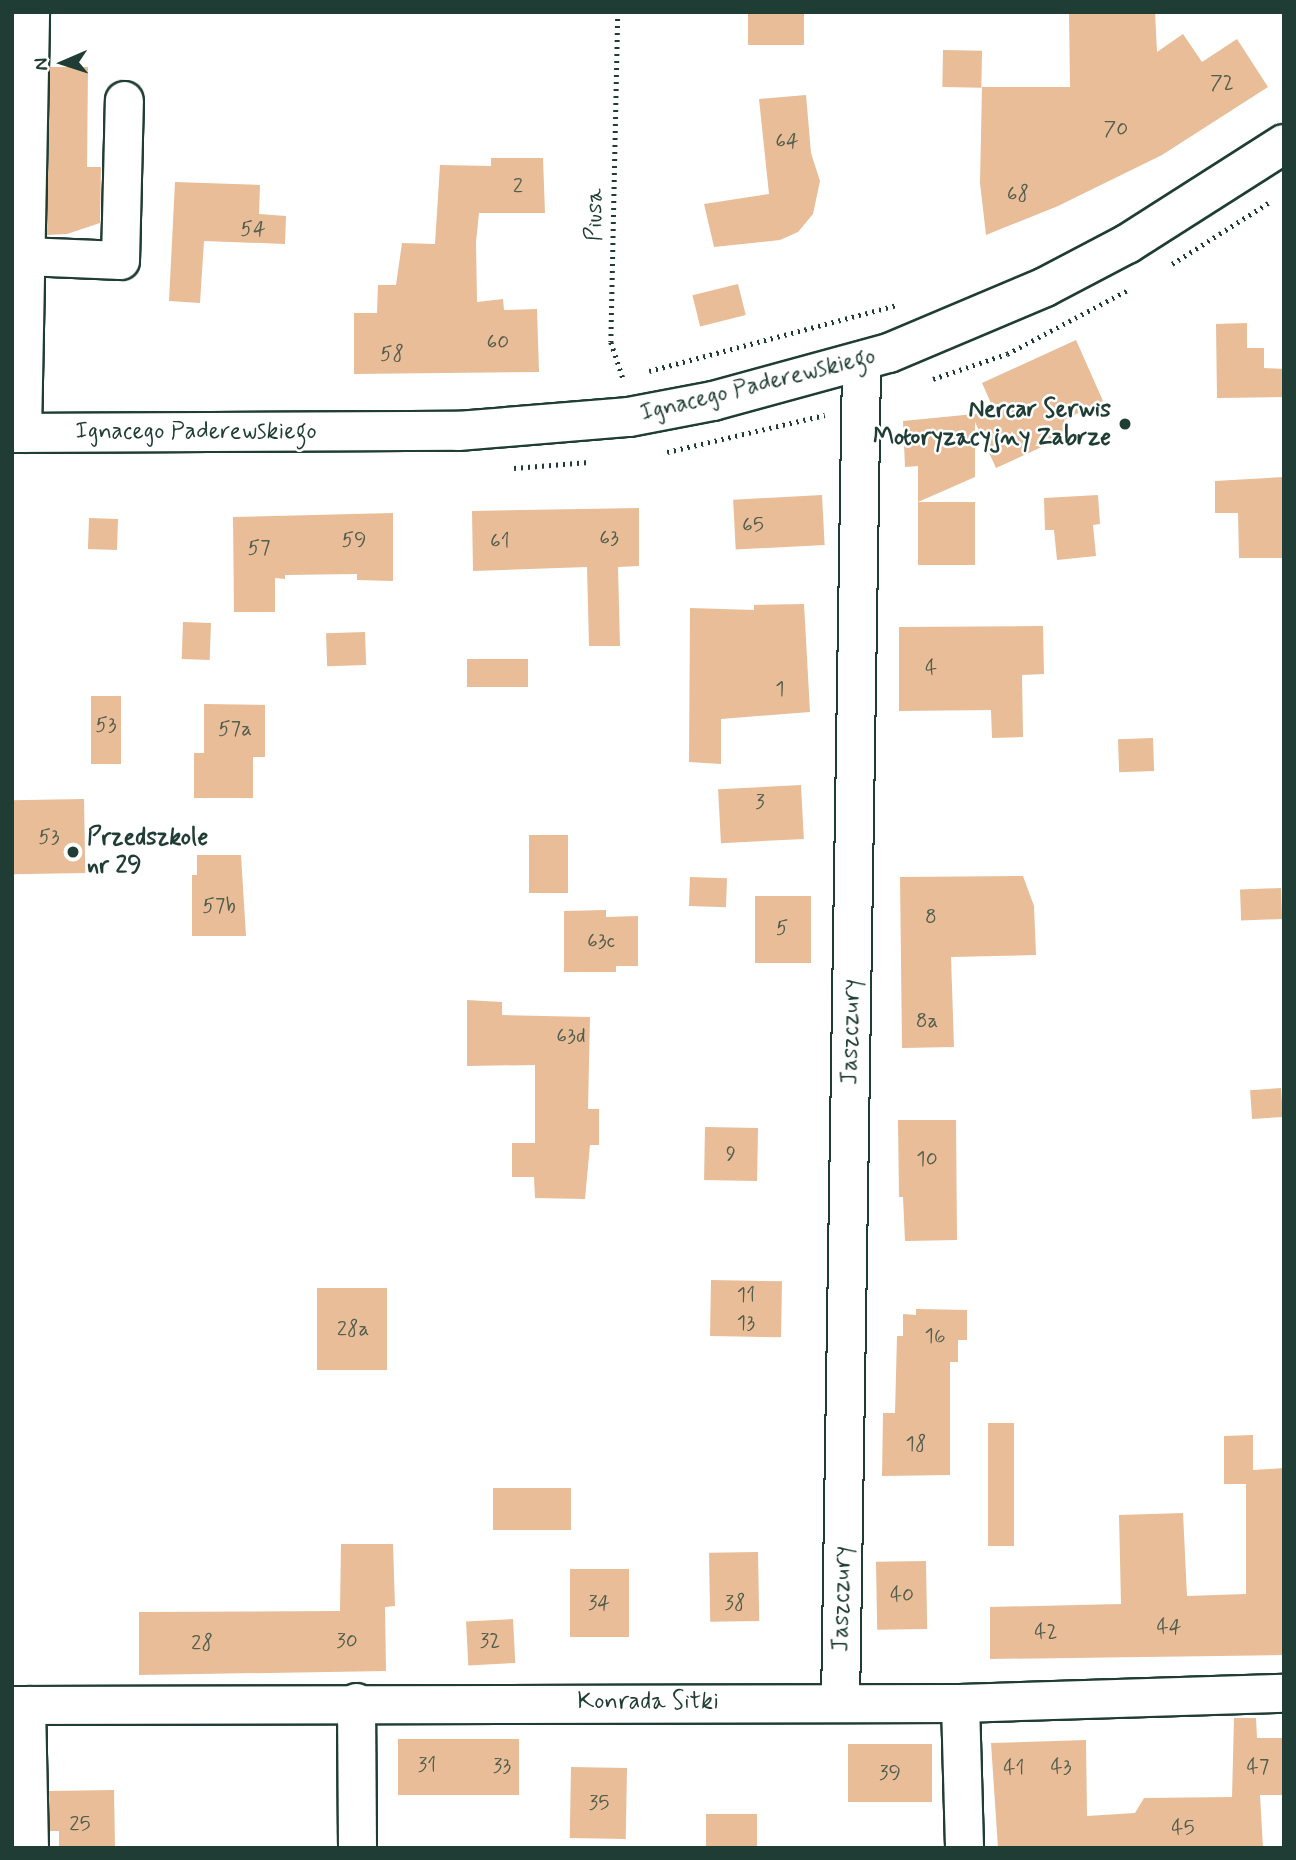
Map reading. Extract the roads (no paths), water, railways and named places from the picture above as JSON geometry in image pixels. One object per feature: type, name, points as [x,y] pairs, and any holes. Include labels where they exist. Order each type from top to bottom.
[{"type":"main road","name":"Ignacego Paderewskiego","points":[[17,433],[458,431],[629,416],[713,401],[861,361],[924,340],[1087,266],[1284,144]]},
{"type":"street","points":[[17,433],[25,256],[30,12]]},
{"type":"street","points":[[25,256],[120,260],[124,100]]},
{"type":"street","name":"Jaszczury","points":[[840,1703],[861,361]]},
{"type":"street","name":"Konrada Sitki","points":[[19,1705],[356,1702],[960,1703],[1284,1693]]},
{"type":"street","points":[[356,1702],[357,1848]]},
{"type":"street","points":[[960,1703],[964,1848]]},
{"type":"street","points":[[19,1705],[29,1848]]},
{"type":"place","name":"Nercar Serwis Motoryzacyjny Zabrze","points":[[1125,424]]},
{"type":"place","name":"Przedszkole nr 29","points":[[73,852]]}]
